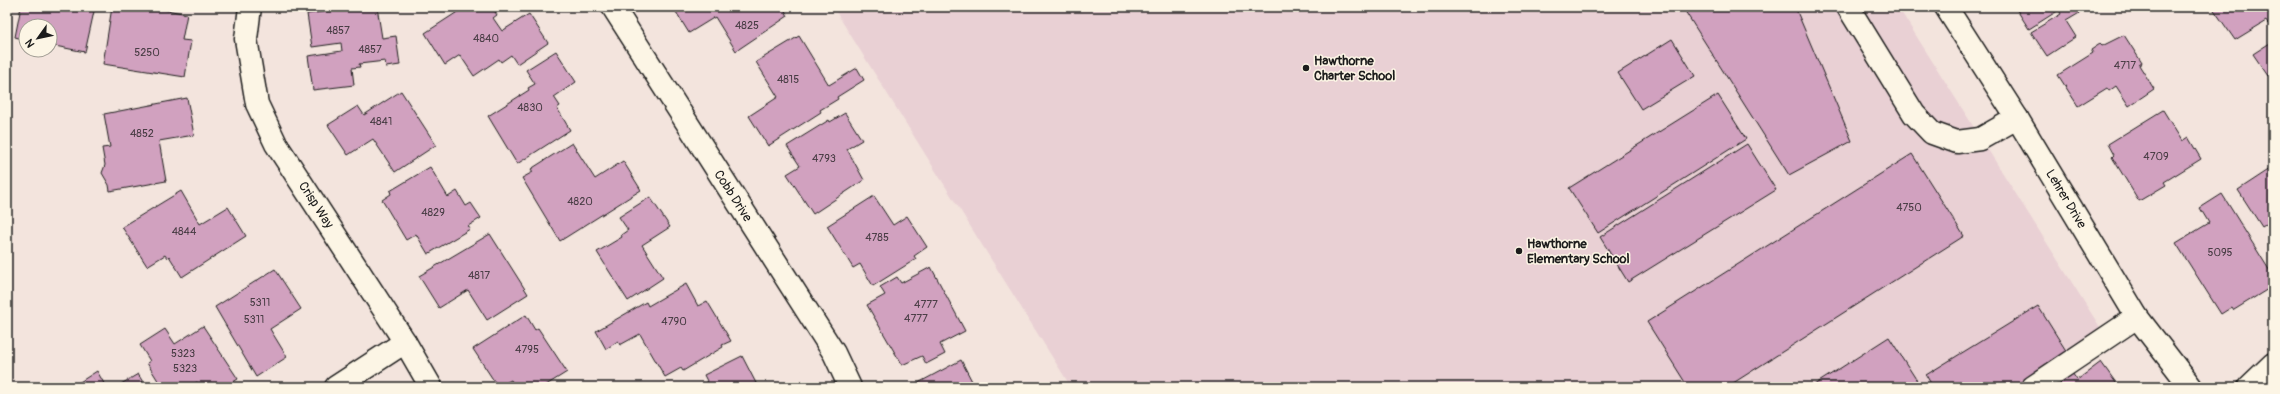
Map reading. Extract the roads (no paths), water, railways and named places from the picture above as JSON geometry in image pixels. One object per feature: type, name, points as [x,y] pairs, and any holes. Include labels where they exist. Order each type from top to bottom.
[{"type":"street","name":"Crisp Way","points":[[250,7],[246,39],[257,104],[276,144],[405,342],[431,387]]},
{"type":"street","name":"Cobb Drive","points":[[612,7],[834,353],[850,387]]},
{"type":"street","points":[[1848,7],[1914,114],[1932,133],[1957,142],[1980,139],[2017,118]]},
{"type":"street","name":"Lehrer Drive","points":[[1946,7],[2017,118],[2137,317],[2191,387]]},
{"type":"street","points":[[2033,387],[2137,317]]},
{"type":"street","points":[[336,387],[405,342]]},
{"type":"street","points":[[2249,387],[2273,364]]},
{"type":"place","name":"Hawthorne Charter School","points":[[1306,68]]},
{"type":"place","name":"Hawthorne Elementary School","points":[[1519,251]]}]
